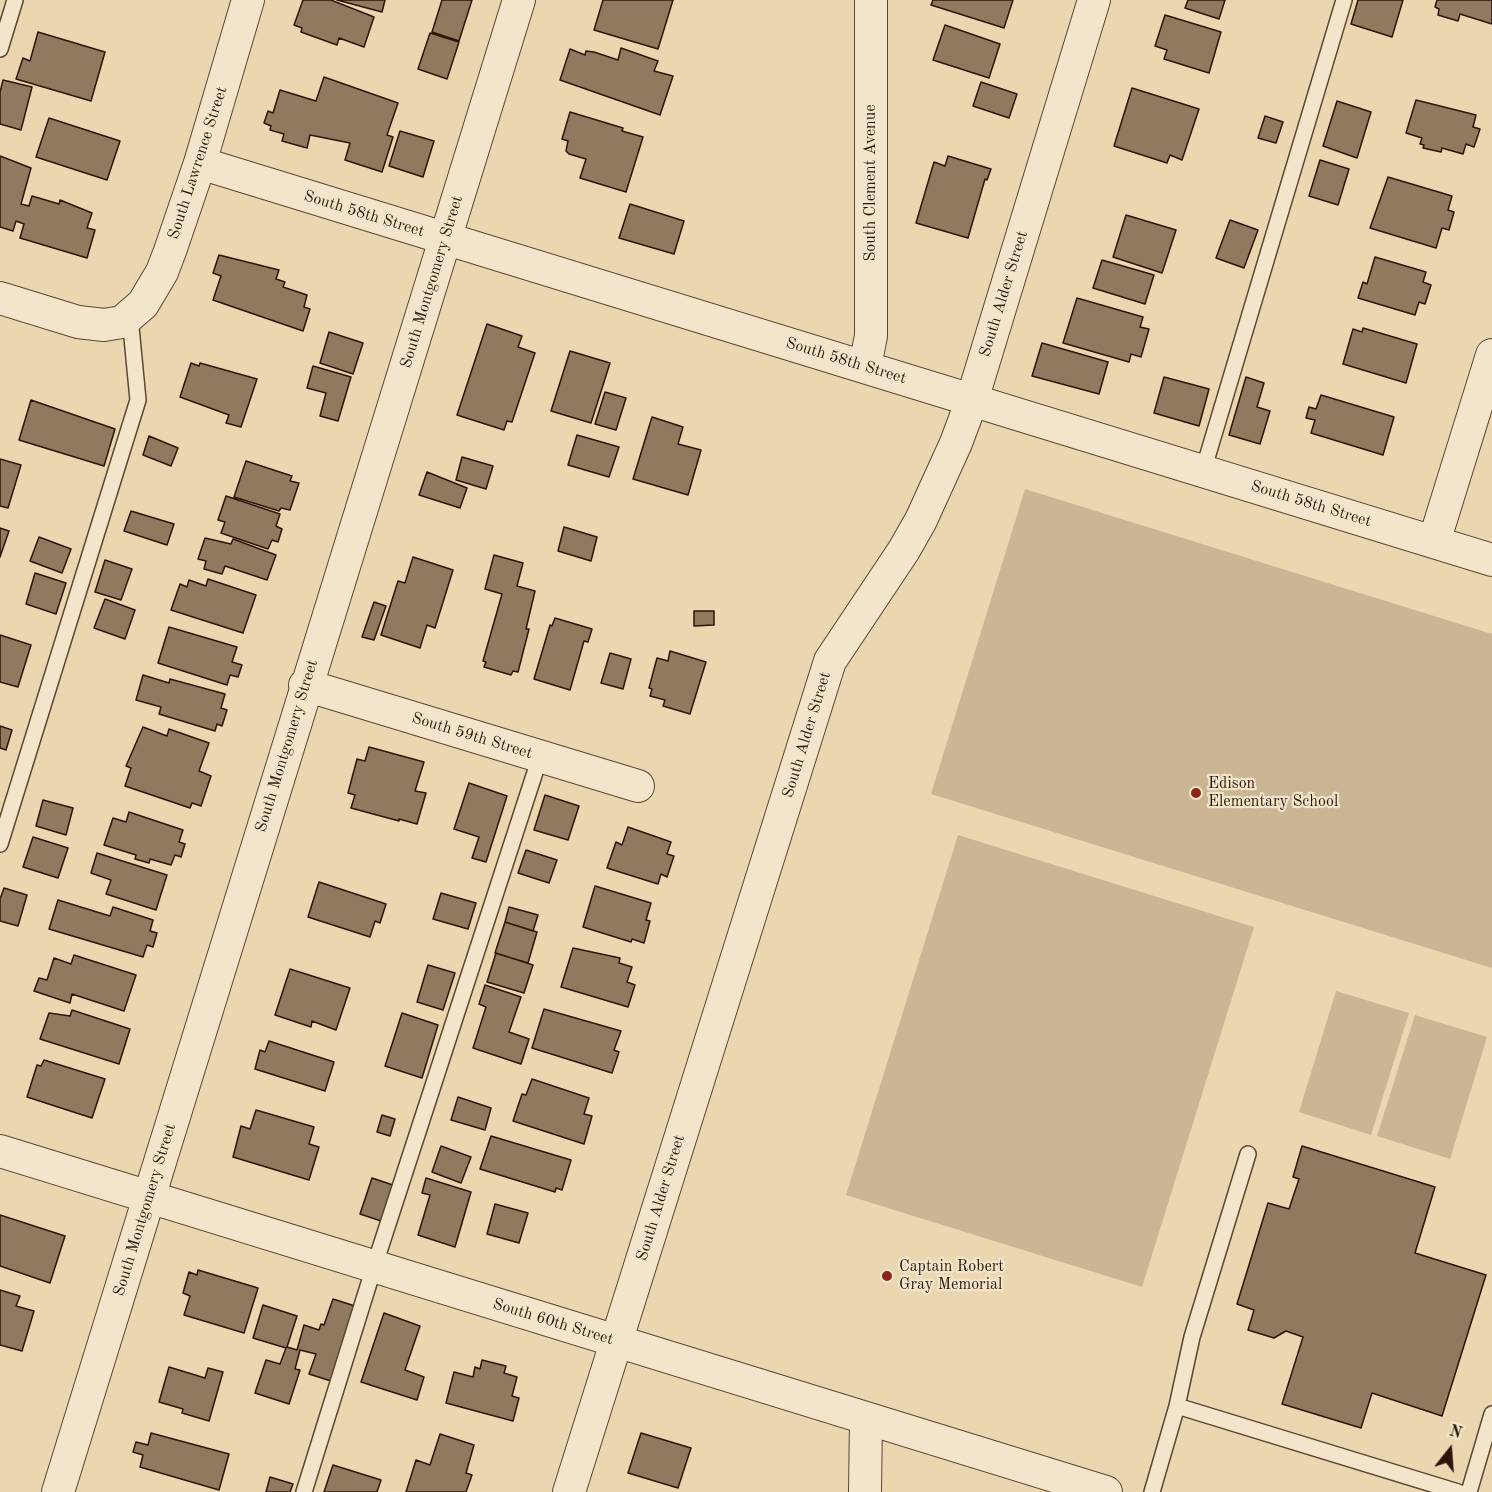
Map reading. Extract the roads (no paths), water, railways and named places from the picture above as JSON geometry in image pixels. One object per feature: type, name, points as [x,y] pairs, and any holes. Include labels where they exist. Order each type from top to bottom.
[{"type":"street","name":"South Lawrence Street","points":[[130,317],[143,304],[162,272],[200,163],[248,0]]},
{"type":"street","name":"South Montgomery Street","points":[[58,1492],[305,685],[519,0]]},
{"type":"street","name":"South Clement Avenue","points":[[866,366],[871,336],[871,0]]},
{"type":"street","name":"South Alder Street","points":[[569,1492],[830,661],[921,520],[972,400],[1094,0]]},
{"type":"street","name":"South 58th Street","points":[[200,163],[1492,560]]},
{"type":"street","points":[[0,298],[95,325],[114,324],[130,317]]},
{"type":"street","points":[[1434,542],[1492,355]]},
{"type":"street","name":"South 59th Street","points":[[305,685],[638,786]]},
{"type":"street","name":"South 60th Street","points":[[0,1151],[1106,1492]]},
{"type":"street","points":[[865,1492],[866,1419]]},
{"type":"lane","points":[[0,49],[15,0]]},
{"type":"lane","points":[[1203,471],[1344,0]]},
{"type":"lane","points":[[0,844],[138,400],[130,317]]},
{"type":"lane","points":[[304,1492],[374,1268],[540,757]]},
{"type":"lane","points":[[1152,1492],[1177,1406],[1192,1337],[1248,1154]]},
{"type":"lane","points":[[1177,1406],[1458,1492]]},
{"type":"lane","points":[[1469,1492],[1492,1414]]},
{"type":"place","name":"Edison Elementary School","points":[[1196,793]]},
{"type":"place","name":"Captain Robert Gray Memorial","points":[[887,1276]]}]
